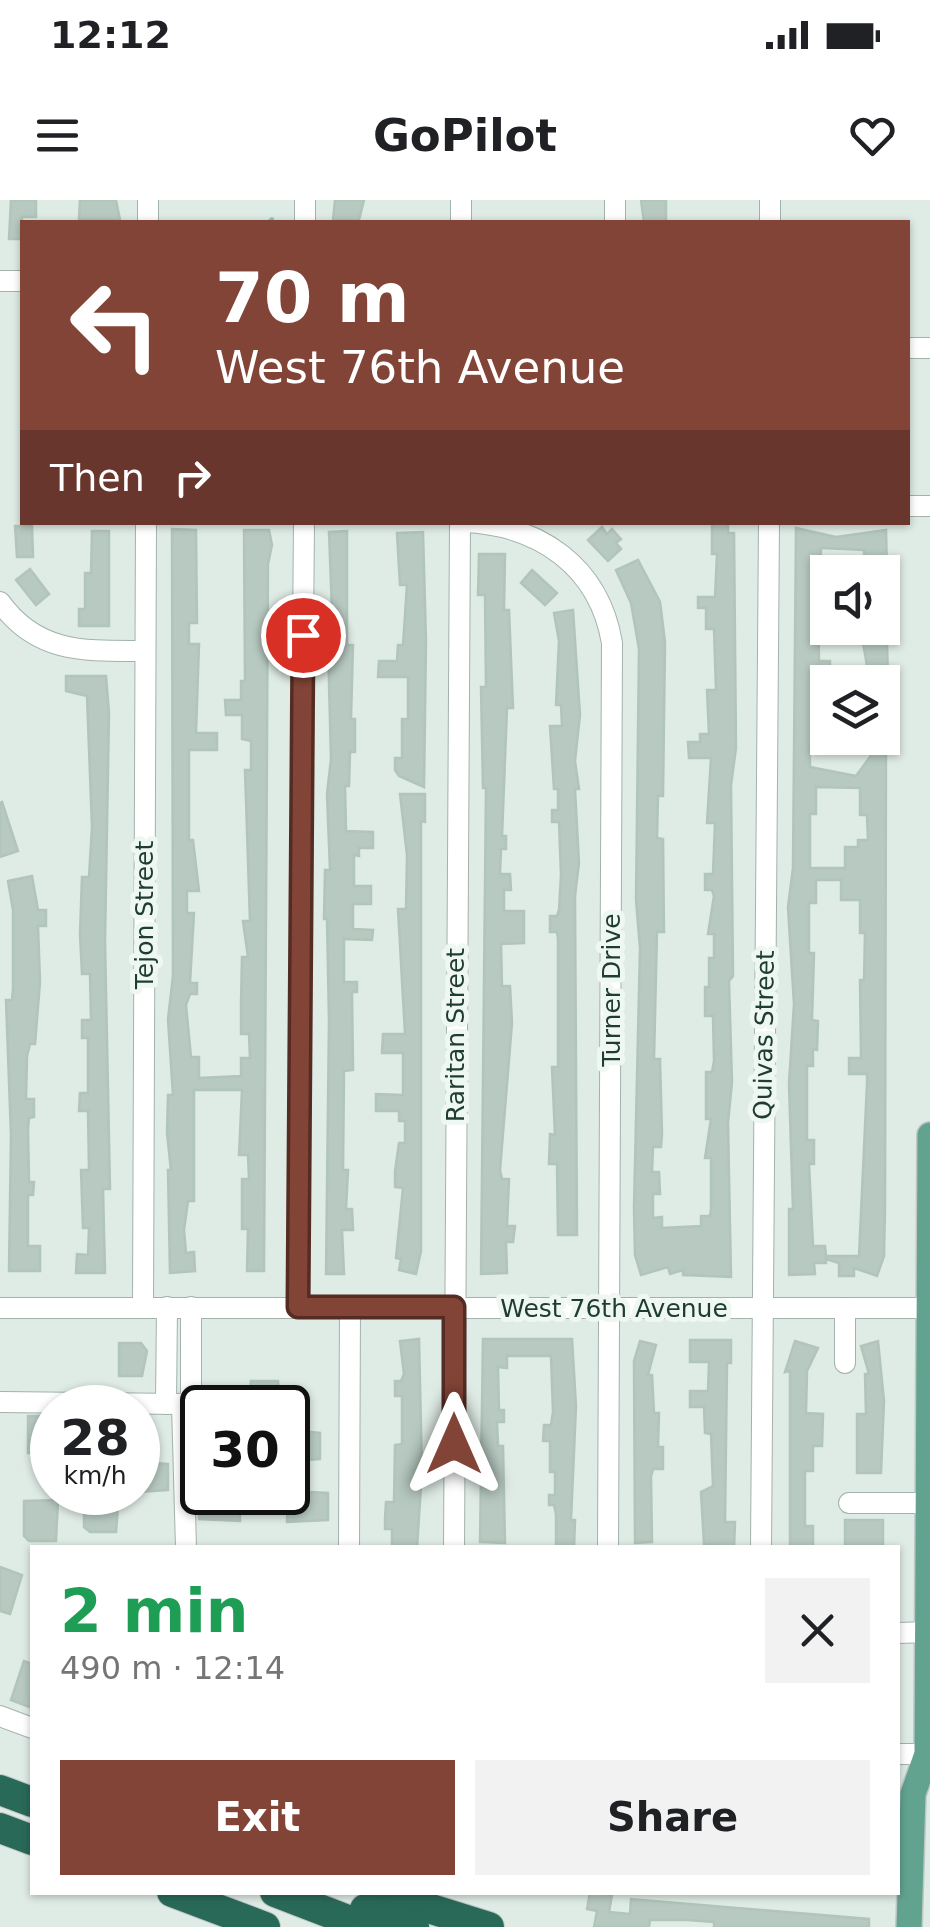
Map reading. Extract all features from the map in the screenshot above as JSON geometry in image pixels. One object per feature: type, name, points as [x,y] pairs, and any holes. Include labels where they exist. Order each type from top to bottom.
[{"type":"highway","points":[[0,1768],[30,1779]]},
{"type":"highway","points":[[0,1790],[30,1801]]},
{"type":"highway","points":[[0,1828],[30,1839]]},
{"type":"highway","points":[[162,1895],[233,1927]]},
{"type":"highway","points":[[180,1895],[264,1927]]},
{"type":"highway","points":[[283,1895],[366,1927]]},
{"type":"highway","points":[[332,1895],[414,1927]]},
{"type":"highway","points":[[387,1895],[489,1927]]},
{"type":"main road","points":[[909,1927],[904,1889],[913,1794],[929,1757],[930,1135]]},
{"type":"main road","points":[[904,1889],[920,1894],[930,1908]]},
{"type":"street","name":"Tejon Street","points":[[143,1307],[146,525]]},
{"type":"street","points":[[298,1307],[304,525]]},
{"type":"street","name":"Raritan Street","points":[[454,1545],[462,525]]},
{"type":"street","name":"Turner Drive","points":[[486,525],[519,529],[556,549],[596,595],[609,626],[613,660],[608,1545]]},
{"type":"street","name":"Quivas Street","points":[[761,1545],[769,525]]},
{"type":"street","points":[[1,605],[16,622],[50,644],[70,650],[144,651]]},
{"type":"street","points":[[167,1307],[186,1545]]},
{"type":"street","points":[[0,1402],[174,1404],[191,1400],[191,1307]]},
{"type":"street","points":[[350,1307],[350,1545]]},
{"type":"street","name":"West 76th Avenue","points":[[0,1308],[929,1308]]},
{"type":"street","points":[[844,1363],[845,1308]]},
{"type":"street","points":[[849,1503],[929,1533]]},
{"type":"street","points":[[900,1632],[929,1632]]},
{"type":"street","points":[[0,1716],[30,1727]]},
{"type":"street","points":[[900,1754],[929,1757]]},
{"type":"building","points":[[11,200],[36,200],[36,217],[22,217],[20,239],[9,239]]},
{"type":"building","points":[[80,200],[116,200],[120,220],[79,219]]},
{"type":"building","points":[[335,200],[364,200],[359,220],[333,220]]},
{"type":"building","points":[[641,200],[666,200],[666,220],[644,220]]},
{"type":"building","points":[[712,525],[728,525],[728,533],[734,533],[736,748],[731,785],[733,976],[729,981],[731,1277],[683,1275],[683,1270],[670,1274],[668,1267],[641,1275],[635,1255],[634,1208],[640,948],[636,900],[639,649],[631,603],[616,570],[638,560],[660,602],[665,642],[663,796],[658,796],[657,838],[663,839],[664,932],[657,932],[654,1059],[660,1059],[662,1134],[661,1147],[653,1147],[652,1172],[659,1172],[660,1194],[653,1194],[653,1218],[662,1217],[662,1228],[701,1226],[701,1216],[710,1216],[711,1209],[711,1158],[705,1158],[711,1119],[706,1119],[706,1072],[712,1072],[714,1061],[713,1016],[705,1016],[705,987],[709,987],[709,958],[714,958],[714,934],[708,934],[714,896],[712,890],[705,890],[705,874],[713,874],[715,823],[707,823],[711,758],[689,758],[688,742],[700,742],[700,734],[709,734],[707,690],[716,690],[714,629],[706,629],[706,608],[698,608],[698,597],[715,597],[717,554],[712,554]]},
{"type":"building","points":[[15,526],[32,526],[33,557],[17,557]]},
{"type":"building","points":[[602,527],[607,534],[612,529],[621,539],[616,543],[621,549],[608,561],[588,540]]},
{"type":"building","points":[[796,528],[836,537],[886,530],[887,555],[821,548],[821,555],[810,555],[810,645],[819,645],[819,661],[830,661],[830,665],[810,665],[810,767],[856,776],[871,755],[886,755],[885,1208],[884,1256],[877,1276],[854,1268],[854,1276],[839,1276],[839,1263],[826,1259],[826,1263],[814,1263],[815,1274],[789,1275],[789,1209],[793,1209],[789,1084],[794,1004],[788,907],[793,868]],"holes":[[[816,787],[860,788],[860,815],[867,815],[868,840],[858,840],[858,847],[845,847],[845,868],[810,868],[810,814],[816,814]],[[816,880],[841,880],[841,900],[860,900],[860,933],[865,933],[864,980],[860,980],[861,1058],[849,1058],[849,1074],[867,1074],[859,1256],[826,1256],[825,1246],[813,1246],[809,1164],[814,1164],[814,1140],[807,1140],[807,1066],[813,1066],[813,1049],[817,1050],[818,1021],[812,1020],[814,953],[809,953],[809,903],[816,903]]]},
{"type":"building","points":[[172,529],[196,530],[197,623],[189,623],[189,644],[199,644],[196,733],[217,733],[217,750],[189,750],[189,840],[193,840],[199,891],[187,891],[187,913],[194,913],[190,983],[197,983],[197,994],[190,994],[186,1005],[191,1057],[199,1057],[199,1078],[241,1076],[241,1058],[250,1058],[249,1034],[241,1034],[241,1004],[242,957],[248,957],[243,921],[250,921],[245,770],[251,770],[251,741],[242,739],[242,715],[226,715],[225,700],[241,700],[241,681],[245,681],[244,530],[269,530],[272,545],[268,564],[264,1271],[247,1271],[248,1229],[242,1229],[242,1179],[249,1179],[248,1155],[239,1155],[242,1090],[194,1090],[194,1201],[188,1201],[184,1230],[186,1253],[194,1252],[195,1271],[170,1273],[171,1170],[167,1133],[168,1095],[173,1095],[168,1019],[173,976]]},
{"type":"building","points":[[92,531],[109,531],[109,626],[79,626],[79,609],[85,609],[85,573],[91,573]]},
{"type":"building","points":[[347,531],[347,645],[353,645],[351,719],[355,719],[355,752],[350,752],[349,786],[345,786],[346,831],[373,832],[373,848],[359,848],[359,856],[354,855],[354,886],[371,886],[371,904],[353,904],[353,929],[373,930],[372,940],[344,939],[344,982],[357,982],[357,992],[352,992],[353,1070],[344,1071],[343,1170],[348,1170],[346,1209],[352,1209],[353,1230],[342,1230],[344,1274],[326,1274],[329,1020],[324,919],[325,870],[330,870],[329,532]]},
{"type":"building","points":[[423,532],[424,787],[399,776],[395,770],[395,758],[402,758],[402,719],[408,719],[408,677],[378,677],[379,661],[397,661],[398,645],[403,645],[407,585],[400,585],[397,533]]},
{"type":"building","points":[[479,554],[505,554],[504,610],[509,610],[513,708],[507,708],[502,836],[506,836],[506,849],[501,849],[500,874],[510,874],[511,890],[504,890],[504,911],[524,911],[524,943],[501,944],[502,986],[510,986],[512,1023],[500,1170],[502,1179],[509,1179],[507,1226],[515,1226],[513,1242],[506,1242],[507,1273],[481,1274],[486,788],[481,687],[486,687],[485,595],[478,595]]},
{"type":"building","points":[[30,569],[49,594],[36,605],[16,580]]},
{"type":"building","points":[[532,570],[557,593],[545,605],[521,583]]},
{"type":"building","points":[[573,610],[580,715],[575,761],[579,789],[575,789],[579,863],[575,896],[577,1235],[558,1235],[557,1164],[549,1164],[550,1134],[555,1135],[552,1067],[558,1067],[558,938],[557,932],[550,932],[550,916],[557,916],[559,910],[561,875],[559,822],[552,822],[552,810],[558,810],[558,789],[554,789],[550,726],[562,726],[561,705],[556,705],[559,641],[554,613]]},
{"type":"building","points":[[863,645],[887,645],[888,665],[867,665]]},
{"type":"building","points":[[66,676],[106,676],[109,713],[105,941],[110,1189],[103,1189],[105,1273],[76,1273],[77,1254],[88,1255],[89,1228],[83,1228],[81,1170],[89,1170],[88,1111],[79,1111],[80,1093],[88,1093],[88,1038],[82,1038],[82,1020],[91,1020],[90,974],[82,974],[80,934],[82,877],[89,877],[92,827],[87,696],[66,691]]},
{"type":"building","points":[[400,794],[425,794],[425,822],[421,821],[421,1251],[416,1274],[399,1270],[401,1259],[396,1258],[403,1188],[395,1187],[395,1171],[399,1143],[405,1143],[405,1121],[399,1121],[399,1111],[376,1111],[376,1094],[403,1095],[403,1053],[382,1053],[383,1034],[405,1034],[398,909],[406,909],[407,855]]},
{"type":"building","points":[[0,803],[18,851],[0,857]]},
{"type":"building","points":[[32,876],[38,910],[46,910],[46,926],[38,926],[40,982],[35,1044],[30,1044],[27,1056],[26,1099],[34,1099],[34,1117],[29,1118],[28,1129],[29,1182],[34,1182],[33,1195],[28,1195],[28,1246],[40,1246],[40,1271],[9,1271],[11,1135],[6,1000],[12,1000],[13,989],[13,910],[8,881]]},
{"type":"building","points":[[419,1339],[422,1470],[417,1545],[392,1545],[392,1529],[385,1529],[386,1502],[394,1502],[395,1445],[402,1444],[402,1396],[395,1396],[395,1381],[401,1381],[404,1374],[400,1341]]},
{"type":"building","points":[[483,1339],[572,1339],[576,1406],[571,1520],[575,1520],[574,1545],[556,1545],[556,1514],[554,1505],[549,1505],[549,1495],[555,1495],[555,1472],[550,1472],[550,1441],[543,1441],[544,1425],[551,1425],[553,1412],[551,1356],[507,1356],[507,1368],[498,1367],[499,1410],[504,1410],[504,1422],[497,1422],[498,1446],[503,1446],[505,1543],[480,1542]]},
{"type":"building","points":[[690,1340],[731,1340],[731,1363],[727,1363],[725,1522],[735,1522],[734,1545],[704,1544],[701,1492],[713,1486],[711,1434],[705,1433],[704,1407],[690,1407],[690,1391],[708,1391],[709,1362],[690,1362]]},
{"type":"building","points":[[640,1341],[656,1345],[648,1375],[652,1375],[654,1413],[659,1413],[658,1447],[663,1447],[663,1469],[653,1469],[651,1477],[652,1542],[635,1543],[634,1361]]},
{"type":"building","points":[[795,1341],[818,1348],[807,1371],[806,1413],[823,1414],[822,1446],[813,1446],[813,1471],[805,1471],[805,1526],[813,1526],[813,1545],[790,1545],[790,1371],[785,1372]]},
{"type":"building","points":[[878,1341],[884,1401],[881,1473],[857,1473],[857,1414],[866,1414],[865,1374],[869,1374],[861,1346]]},
{"type":"building","points":[[119,1343],[141,1343],[147,1351],[142,1376],[119,1376]]},
{"type":"building","points":[[251,1381],[278,1381],[278,1385],[251,1385]]},
{"type":"building","points":[[28,1416],[30,1416],[30,1453]]},
{"type":"building","points":[[310,1432],[320,1433],[320,1459],[310,1460]]},
{"type":"building","points":[[160,1463],[168,1464],[168,1490],[160,1491]]},
{"type":"building","points":[[310,1492],[328,1493],[328,1520],[287,1522],[287,1515],[310,1515]]},
{"type":"building","points":[[24,1501],[30,1501],[30,1515],[57,1515],[56,1541],[29,1541],[24,1536]]},
{"type":"building","points":[[84,1515],[117,1515],[116,1532],[90,1532],[84,1527]]},
{"type":"building","points":[[199,1515],[240,1515],[240,1521],[199,1519]]},
{"type":"building","points":[[845,1520],[883,1520],[883,1545],[845,1545]]},
{"type":"building","points":[[0,1567],[22,1575],[10,1614],[0,1611]]},
{"type":"building","points":[[24,1661],[30,1663],[30,1707],[11,1700]]},
{"type":"building","points":[[589,1895],[612,1895],[609,1912],[630,1914],[631,1899],[869,1919],[869,1927],[714,1927],[714,1922],[650,1920],[649,1927],[594,1927],[597,1911],[587,1909]]},
{"type":"route","points":[[303,635],[298,1307],[454,1307],[454,1444]]}]
